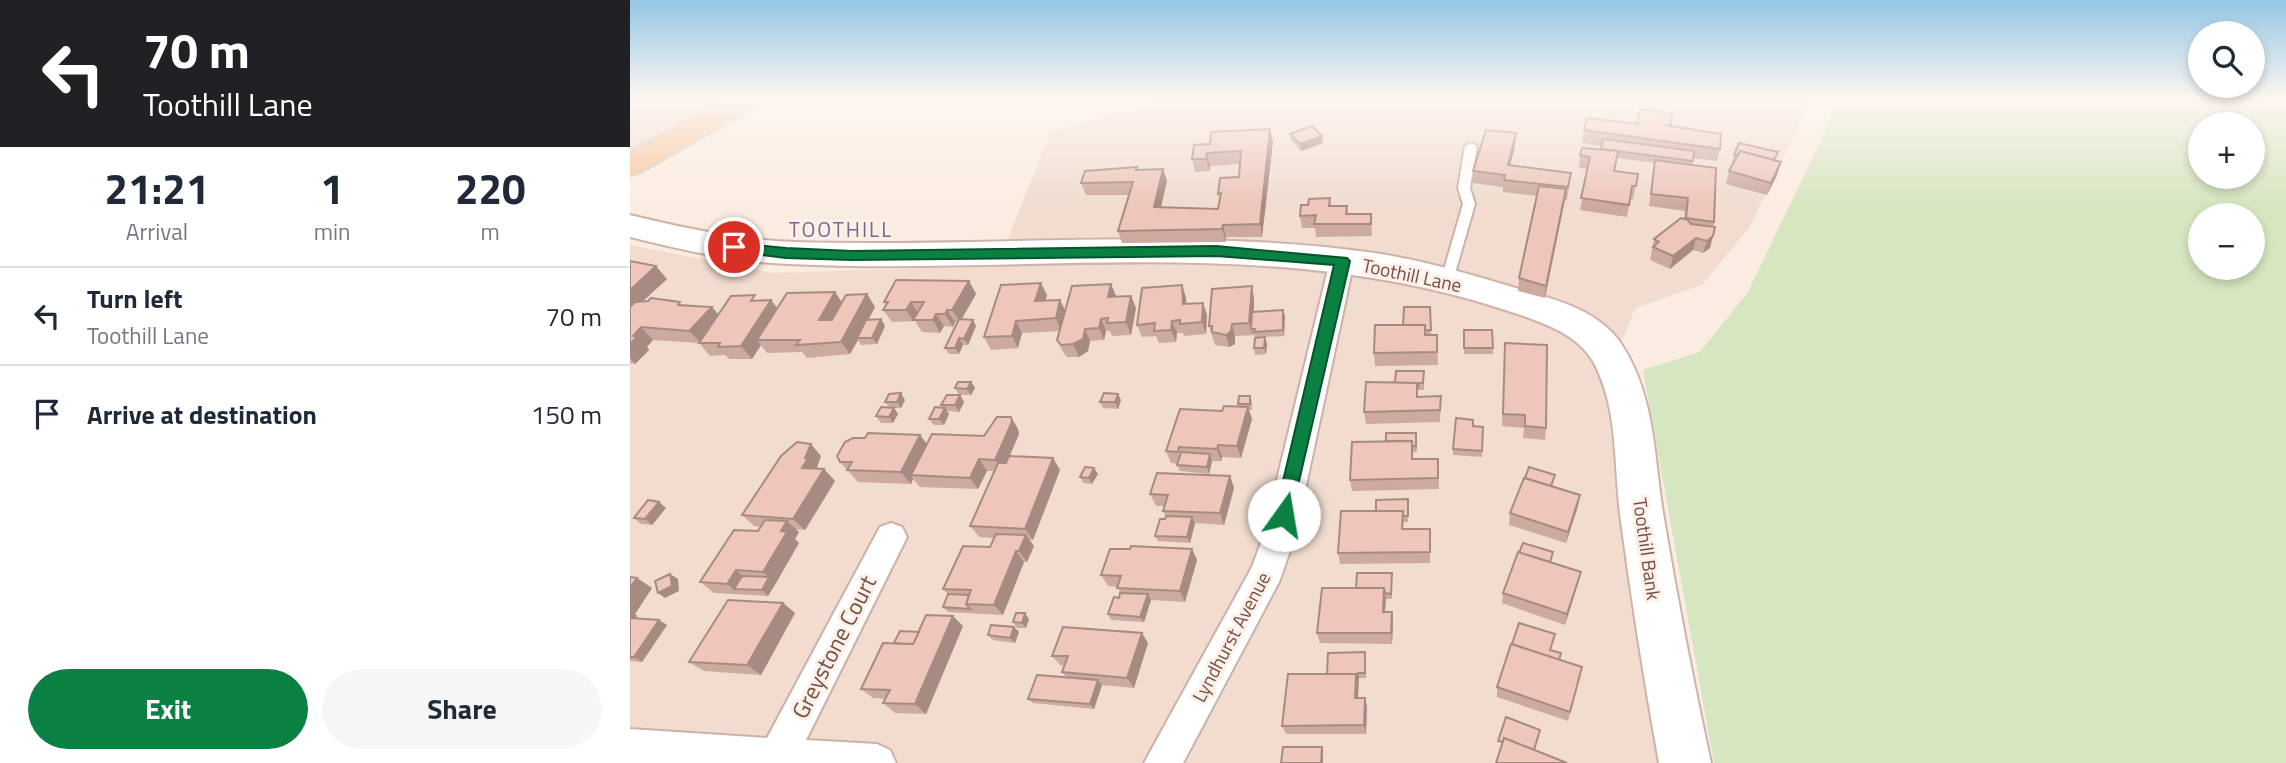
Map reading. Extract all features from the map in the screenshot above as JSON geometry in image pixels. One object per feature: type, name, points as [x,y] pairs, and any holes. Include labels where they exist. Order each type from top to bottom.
[{"type":"main road","points":[[630,165],[686,134]]},
{"type":"street","name":"Toothill Lane","points":[[630,226],[685,240],[786,253],[923,255],[1216,251],[1342,261],[1447,280],[1552,313],[1598,339]]},
{"type":"street","name":"Lyndhurst Avenue","points":[[1163,763],[1268,572],[1279,537],[1342,261]]},
{"type":"street","name":"Toothill Bank","points":[[1598,339],[1617,371],[1630,418],[1662,646],[1685,763]]},
{"type":"street","name":"Greystone Court","points":[[777,757],[891,537]]},
{"type":"street","points":[[630,748],[877,763]]},
{"type":"lane","points":[[1447,280],[1469,204],[1464,188],[1471,146]]},
{"type":"shaded area","points":[[630,134],[663,134],[630,152]]},
{"type":"shaded area","points":[[1050,134],[1795,134],[1749,228],[1702,285],[1635,308],[1604,386],[1658,763],[630,763],[630,245],[772,273],[997,266]]},
{"type":"green space","points":[[1824,134],[2188,134],[2188,189],[2265,189],[2265,134],[2286,134],[2286,763],[1714,763],[1643,370],[1700,352],[1748,292]]},
{"type":"building","points":[[1211,134],[1270,134],[1260,224],[1223,225],[1222,229],[1118,231],[1133,182],[1081,183],[1085,171],[1137,167],[1136,170],[1163,169],[1154,207],[1218,209],[1220,178],[1239,177],[1241,151],[1207,153],[1206,159],[1192,159],[1194,145],[1210,144]]},
{"type":"building","points":[[1290,134],[1320,134],[1322,136],[1300,144]]},
{"type":"building","points":[[1485,134],[1516,134],[1508,165],[1571,173],[1568,187],[1504,180],[1505,175],[1473,171]]},
{"type":"building","points":[[1610,134],[1719,134],[1721,134],[1720,149]]},
{"type":"building","points":[[1603,139],[1694,151],[1693,161],[1601,149]]},
{"type":"building","points":[[1739,143],[1778,152],[1774,160],[1740,151],[1737,156],[1734,155]]},
{"type":"building","points":[[1582,148],[1618,151],[1614,171],[1638,174],[1636,186],[1632,186],[1629,205],[1581,198],[1590,157],[1580,155]]},
{"type":"building","points":[[1740,151],[1781,162],[1771,183],[1729,171]]},
{"type":"building","points":[[1655,160],[1716,168],[1714,222],[1686,218],[1688,198],[1651,194]]},
{"type":"building","points":[[1539,186],[1566,189],[1546,286],[1519,278]]},
{"type":"building","points":[[1330,198],[1329,206],[1347,206],[1346,214],[1371,214],[1371,224],[1314,224],[1316,215],[1300,216],[1301,205],[1308,205],[1309,199]]},
{"type":"building","points":[[1681,218],[1691,224],[1715,227],[1713,236],[1707,241],[1696,238],[1673,256],[1653,247],[1659,242],[1654,239]]},
{"type":"building","points":[[630,261],[656,266],[630,290]]},
{"type":"building","points":[[896,280],[969,281],[952,310],[947,310],[945,314],[936,314],[933,320],[913,320],[924,302],[911,302],[906,310],[883,310],[888,302],[884,302]]},
{"type":"building","points":[[1041,283],[1035,301],[1060,300],[1056,318],[1016,321],[1012,336],[984,337],[1001,285]]},
{"type":"building","points":[[1111,284],[1108,297],[1131,296],[1126,322],[1107,323],[1108,318],[1101,319],[1099,328],[1085,329],[1083,339],[1073,344],[1061,345],[1057,340],[1072,286]]},
{"type":"building","points":[[1182,285],[1183,304],[1203,303],[1202,322],[1180,324],[1180,320],[1172,321],[1171,330],[1154,331],[1155,323],[1137,325],[1142,288]]},
{"type":"building","points":[[1252,286],[1249,323],[1232,324],[1231,331],[1226,335],[1212,332],[1212,326],[1209,326],[1212,289]]},
{"type":"building","points":[[835,292],[819,320],[832,320],[846,295],[867,294],[841,342],[796,345],[800,340],[757,340],[787,293]]},
{"type":"building","points":[[755,295],[751,301],[771,300],[741,346],[718,347],[720,343],[699,343],[731,296]]},
{"type":"building","points":[[651,298],[680,302],[678,305],[712,307],[689,331],[641,327],[630,344],[630,307],[635,302],[648,301]]},
{"type":"building","points":[[1404,307],[1430,307],[1431,330],[1425,330],[1425,325],[1403,325]]},
{"type":"building","points":[[1283,310],[1283,330],[1254,332],[1255,329],[1251,329],[1252,312]]},
{"type":"building","points":[[881,319],[872,338],[857,338],[866,320]]},
{"type":"building","points":[[959,319],[973,320],[964,339],[959,338],[955,348],[945,348]]},
{"type":"building","points":[[1375,325],[1425,325],[1425,335],[1437,335],[1437,352],[1374,353]]},
{"type":"building","points":[[1464,330],[1492,330],[1493,348],[1464,348]]},
{"type":"building","points":[[1265,337],[1264,348],[1254,348],[1255,338]]},
{"type":"building","points":[[1505,343],[1547,345],[1546,428],[1525,426],[1525,415],[1503,414]]},
{"type":"building","points":[[1396,371],[1424,371],[1423,383],[1418,383],[1418,389],[1417,383],[1388,383],[1395,382]]},
{"type":"building","points":[[958,382],[971,382],[967,389],[955,388]]},
{"type":"building","points":[[1366,382],[1417,383],[1417,397],[1441,396],[1440,410],[1364,412]]},
{"type":"building","points":[[901,393],[897,402],[885,402],[889,394]]},
{"type":"building","points":[[1104,393],[1118,394],[1115,402],[1100,402]]},
{"type":"building","points":[[947,395],[960,395],[955,405],[941,405]]},
{"type":"building","points":[[1239,396],[1250,396],[1250,404],[1238,404]]},
{"type":"building","points":[[1224,406],[1248,407],[1237,446],[1218,445],[1217,449],[1179,447],[1178,452],[1166,451],[1180,409],[1222,411]]},
{"type":"building","points":[[881,407],[894,408],[889,417],[876,416]]},
{"type":"building","points":[[935,407],[945,408],[939,419],[929,419]]},
{"type":"building","points":[[997,417],[1011,417],[1012,422],[995,460],[979,459],[970,478],[911,475],[932,434],[984,436]]},
{"type":"building","points":[[1456,418],[1473,420],[1473,426],[1483,427],[1482,451],[1453,449]]},
{"type":"building","points":[[868,433],[920,435],[901,472],[847,470],[852,462],[840,462],[837,456],[845,442],[853,438],[865,438]]},
{"type":"building","points":[[1386,433],[1416,433],[1416,446],[1412,446],[1412,441],[1386,441]]},
{"type":"building","points":[[1412,441],[1412,459],[1438,459],[1438,478],[1350,480],[1352,442]]},
{"type":"building","points":[[797,442],[811,444],[805,458],[808,458],[802,468],[824,469],[793,519],[742,515],[781,456]]},
{"type":"building","points":[[1181,452],[1210,454],[1207,467],[1177,465]]},
{"type":"building","points":[[1009,456],[1053,458],[1025,529],[970,526],[998,463],[1006,463]]},
{"type":"building","points":[[1085,467],[1094,468],[1089,478],[1080,477]]},
{"type":"building","points":[[1529,467],[1555,475],[1551,486],[1563,490],[1525,478]]},
{"type":"building","points":[[1157,473],[1230,476],[1220,513],[1163,511],[1168,495],[1150,494]]},
{"type":"building","points":[[1524,478],[1580,495],[1568,532],[1510,513]]},
{"type":"building","points":[[1408,499],[1408,516],[1403,516],[1403,511],[1376,511],[1376,500]]},
{"type":"building","points":[[648,500],[659,502],[645,519],[634,518]]},
{"type":"building","points":[[1341,511],[1403,511],[1402,529],[1430,529],[1430,552],[1338,553]]},
{"type":"building","points":[[1166,516],[1192,517],[1187,537],[1155,536],[1160,519],[1165,519]]},
{"type":"building","points":[[765,520],[787,521],[781,531],[787,532],[763,572],[736,570],[727,584],[700,582],[734,530],[758,531]]},
{"type":"building","points":[[996,534],[1026,535],[1019,551],[1016,551],[994,605],[966,604],[971,590],[943,589],[963,546],[990,547]]},
{"type":"building","points":[[1523,543],[1553,552],[1550,562],[1519,553]]},
{"type":"building","points":[[1131,546],[1192,549],[1180,591],[1117,588],[1121,576],[1101,575],[1110,549],[1130,549]]},
{"type":"building","points":[[1518,552],[1581,572],[1567,614],[1503,593]]},
{"type":"building","points":[[1357,573],[1392,573],[1391,594],[1385,593],[1384,588],[1356,588]]},
{"type":"building","points":[[670,574],[672,586],[658,593],[655,581]]},
{"type":"building","points":[[742,576],[769,577],[762,590],[734,589]]},
{"type":"building","points":[[630,577],[637,578],[630,588]]},
{"type":"building","points":[[1322,588],[1384,588],[1383,612],[1392,612],[1391,633],[1317,633]]},
{"type":"building","points":[[1120,593],[1148,594],[1140,617],[1108,614],[1114,597],[1119,598]]},
{"type":"building","points":[[948,594],[969,595],[966,604],[970,609],[943,607]]},
{"type":"building","points":[[728,600],[783,603],[747,665],[689,662]]},
{"type":"building","points":[[1016,613],[1025,613],[1022,623],[1013,622]]},
{"type":"building","points":[[926,615],[953,616],[915,704],[883,703],[890,690],[861,689],[883,643],[913,644]]},
{"type":"building","points":[[630,618],[659,620],[634,657],[630,657]]},
{"type":"building","points":[[1519,623],[1555,634],[1550,650],[1561,653],[1559,660],[1512,644]]},
{"type":"building","points":[[991,625],[1014,627],[1010,638],[988,635]]},
{"type":"building","points":[[1063,627],[1142,633],[1127,678],[1062,672],[1068,656],[1052,656]]},
{"type":"building","points":[[900,631],[919,632],[913,644],[894,643]]},
{"type":"building","points":[[1511,644],[1582,667],[1570,712],[1497,687]]},
{"type":"building","points":[[1365,652],[1365,673],[1358,673],[1357,678],[1356,674],[1327,674],[1328,653]]},
{"type":"building","points":[[1288,674],[1356,674],[1355,698],[1365,698],[1364,725],[1282,726]]},
{"type":"building","points":[[1037,675],[1098,680],[1090,704],[1028,699]]},
{"type":"building","points":[[1506,717],[1540,730],[1534,750],[1504,738],[1503,742],[1498,741]]},
{"type":"building","points":[[1504,738],[1567,763],[1496,763]]},
{"type":"building","points":[[1283,747],[1322,747],[1321,763],[1281,763]]},
{"type":"district","name":"TOOTHILL","points":[[841,230]]},
{"type":"route","points":[[734,247],[786,253],[852,255],[1216,251],[1342,261],[1284,515]]}]
